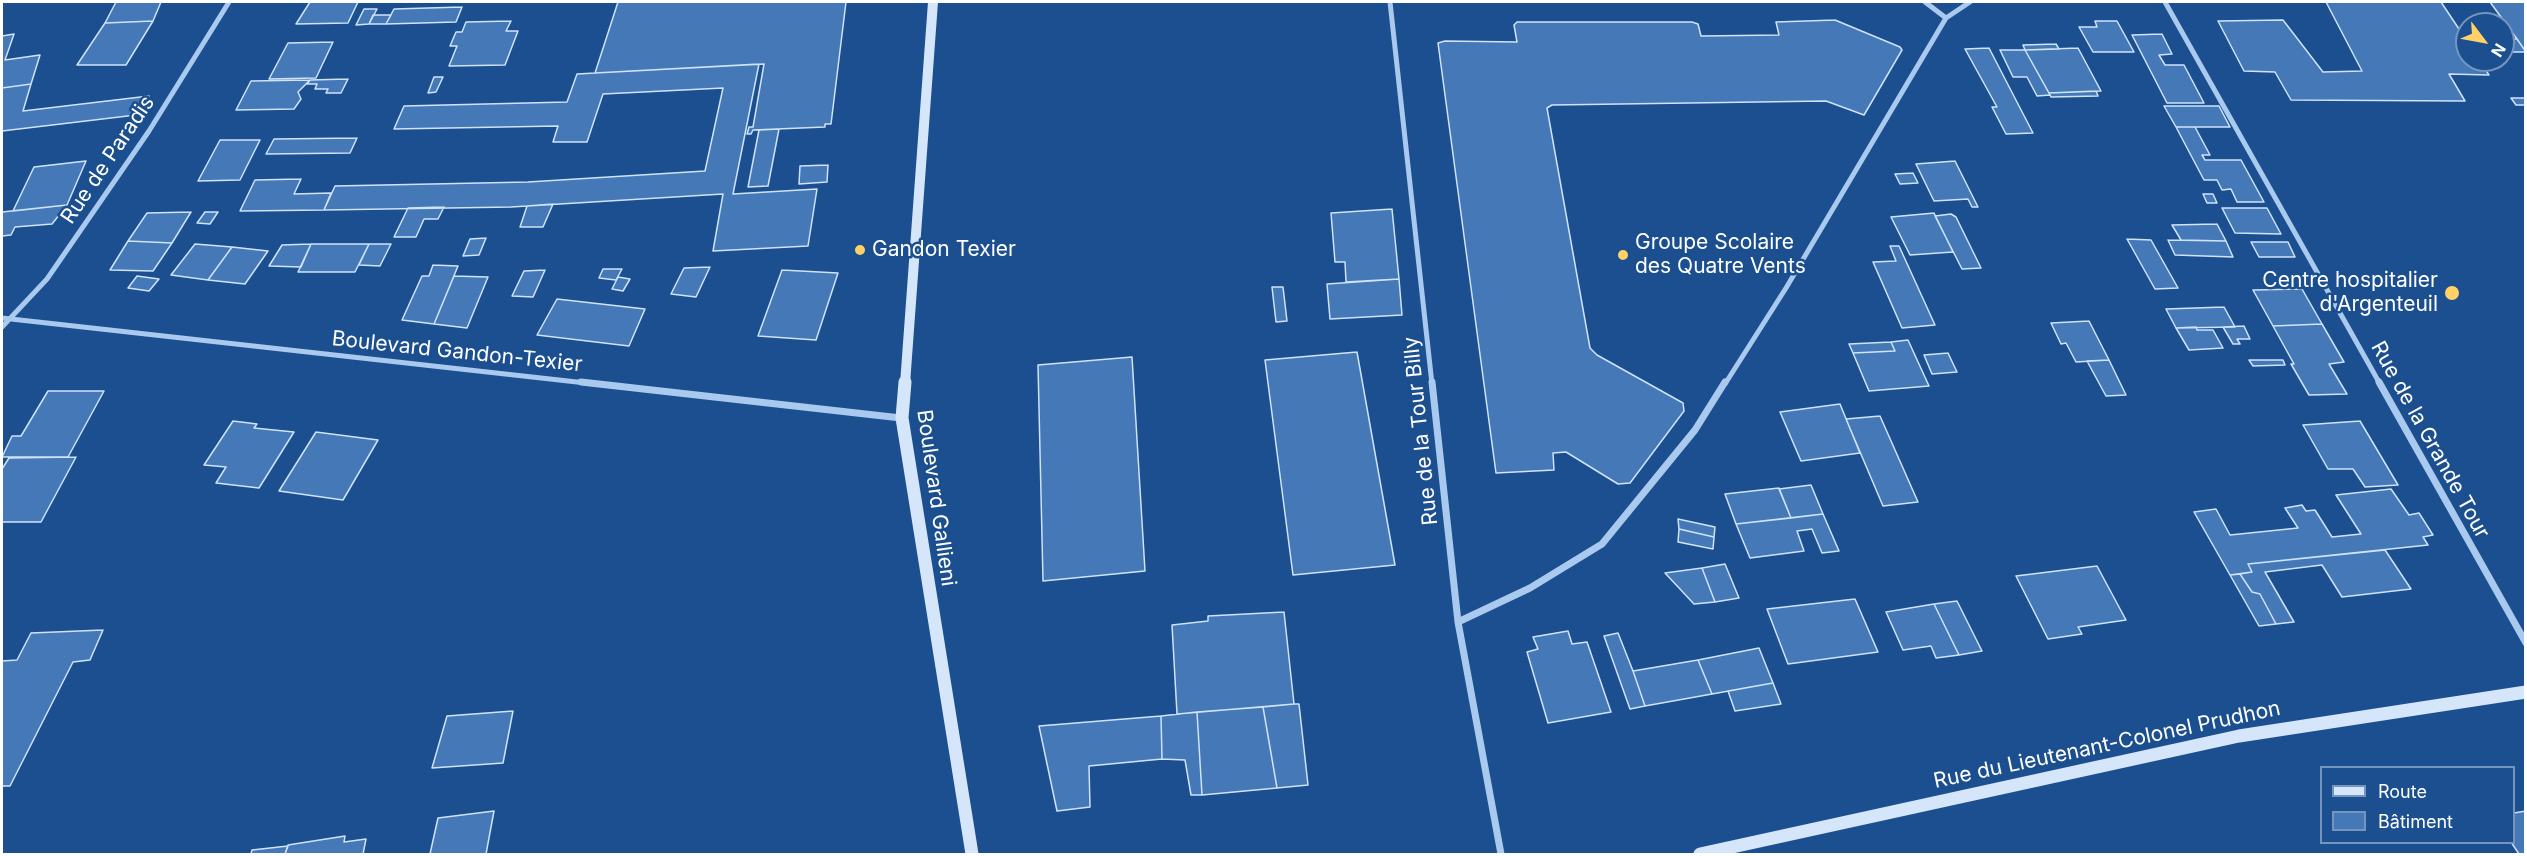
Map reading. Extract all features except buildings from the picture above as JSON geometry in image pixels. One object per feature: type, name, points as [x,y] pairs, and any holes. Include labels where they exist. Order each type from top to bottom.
[{"type":"main road","name":"Boulevard Gallieni","points":[[933,2],[902,418],[972,855]]},
{"type":"main road","name":"Rue du Lieutenant-Colonel Prudhon","points":[[1700,855],[2239,736],[2526,692]]},
{"type":"street","name":"Rue de Paradis","points":[[2,327],[5,319],[47,279],[149,131],[229,2]]},
{"type":"street","name":"Rue de la Tour Billy","points":[[1390,2],[1458,622],[1501,855]]},
{"type":"street","points":[[1925,2],[1946,18]]},
{"type":"street","points":[[1458,622],[1530,588],[1602,544],[1695,430],[1786,288],[1946,18],[1970,2]]},
{"type":"street","name":"Rue de la Grande Tour","points":[[2165,2],[2526,644]]},
{"type":"street","name":"Boulevard Gandon-Texier","points":[[5,319],[902,418]]},
{"type":"place","name":"Gandon Texier","points":[[860,250]]},
{"type":"place","name":"Groupe Scolaire des Quatre Vents","points":[[1623,255]]},
{"type":"place","name":"Centre hospitalier d'Argenteuil","points":[[2452,293]]}]
